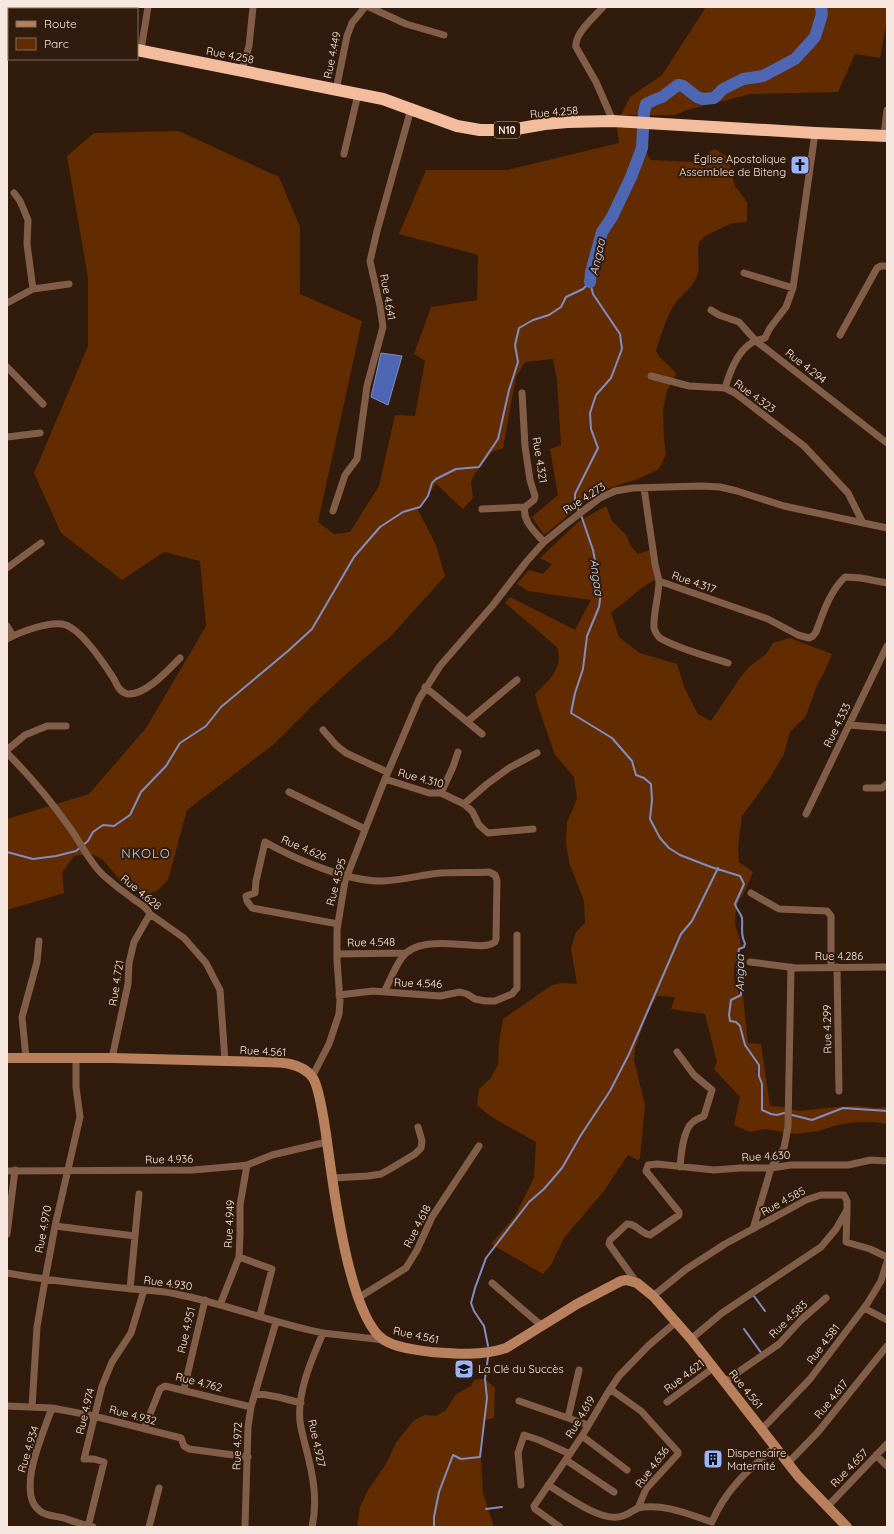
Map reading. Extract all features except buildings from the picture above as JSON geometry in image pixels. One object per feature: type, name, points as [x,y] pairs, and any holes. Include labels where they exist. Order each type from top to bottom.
[{"type":"highway","name":"Rue 4.258","points":[[139,50],[358,94],[411,109],[457,126],[480,130],[510,130],[566,122],[613,121],[815,134],[886,136]]},
{"type":"main road","name":"Rue 4.561","points":[[7,1058],[112,1058],[280,1062],[301,1068],[312,1077],[316,1086],[327,1142],[342,1236],[354,1290],[362,1309],[373,1327],[384,1340],[401,1346],[424,1351],[476,1354],[496,1351],[506,1348],[577,1304],[621,1281],[626,1280],[637,1283],[653,1296],[691,1339],[788,1463],[847,1527]]},
{"type":"street","points":[[139,50],[148,7]]},
{"type":"street","points":[[242,70],[249,46],[253,7]]},
{"type":"street","name":"Rue 4.449","points":[[336,90],[346,36],[352,23],[365,7]]},
{"type":"street","points":[[369,7],[406,24],[444,35]]},
{"type":"street","points":[[603,7],[580,33],[575,43],[596,82],[613,121]]},
{"type":"street","points":[[344,154],[358,94]]},
{"type":"street","name":"Rue 4.641","points":[[333,511],[345,475],[357,459],[367,386],[382,327],[380,306],[370,260],[411,109]]},
{"type":"street","points":[[886,136],[887,110]]},
{"type":"street","name":"Rue 4.323","points":[[815,134],[793,288],[786,307],[774,323],[766,338],[756,341],[746,348],[738,358],[730,372],[725,388],[735,393],[804,446],[848,493],[863,523]]},
{"type":"street","points":[[14,193],[20,201],[28,220],[27,244],[33,289]]},
{"type":"street","points":[[840,335],[879,267],[887,266]]},
{"type":"street","points":[[744,273],[793,288]]},
{"type":"street","points":[[7,303],[33,289],[69,284]]},
{"type":"street","name":"Rue 4.294","points":[[711,310],[719,315],[739,322],[756,341],[887,443]]},
{"type":"street","points":[[7,367],[43,404]]},
{"type":"street","points":[[651,376],[689,386],[725,388]]},
{"type":"street","name":"Rue 4.321","points":[[522,393],[525,446],[530,480],[535,496],[534,500],[525,507]]},
{"type":"street","points":[[7,437],[40,433]]},
{"type":"street","name":"Rue 4.273","points":[[419,699],[425,687],[440,666],[493,605],[527,561],[544,542],[600,498],[615,492],[633,488],[701,486],[720,488],[737,491],[784,506],[887,528]]},
{"type":"street","name":"Rue 4.317","points":[[644,488],[653,557],[660,581],[768,619],[798,635],[809,638],[813,636],[832,593],[838,583],[845,577],[861,578],[887,583]]},
{"type":"street","points":[[482,509],[525,507],[524,510],[526,521],[544,542]]},
{"type":"street","points":[[7,568],[41,543]]},
{"type":"street","points":[[660,581],[654,624],[654,629],[659,638],[671,644],[728,663]]},
{"type":"street","points":[[7,626],[10,637],[52,625],[65,625],[73,629],[90,646],[118,688],[128,694],[149,687],[180,658]]},
{"type":"street","name":"Rue 4.333","points":[[806,814],[887,646]]},
{"type":"street","points":[[468,721],[517,680]]},
{"type":"street","points":[[425,687],[482,734]]},
{"type":"street","name":"Rue 4.595","points":[[312,1077],[329,1044],[336,1026],[340,1007],[337,954],[338,924],[341,901],[347,876],[386,775],[419,699]]},
{"type":"street","points":[[850,725],[887,728]]},
{"type":"street","points":[[7,751],[25,735],[47,726],[66,726]]},
{"type":"street","name":"Rue 4.310","points":[[323,730],[336,745],[346,753],[386,775],[428,793],[441,794],[464,804],[472,811],[479,825],[488,833],[533,828]]},
{"type":"street","name":"Rue 4.628","points":[[7,751],[55,806],[79,840],[97,870],[132,899],[148,909],[150,914],[184,938],[206,963],[220,990],[225,1061]]},
{"type":"street","points":[[441,794],[458,752]]},
{"type":"street","points":[[464,804],[487,784],[509,768],[537,754]]},
{"type":"street","points":[[866,788],[882,788],[887,784]]},
{"type":"street","points":[[289,792],[365,830]]},
{"type":"street","name":"Rue 4.626","points":[[338,924],[252,908],[247,901],[246,896],[255,893],[256,881],[265,842],[299,859],[347,876],[379,881],[441,873],[489,872],[495,875],[497,880],[496,939],[492,944],[478,945],[436,943],[412,949],[406,953]]},
{"type":"street","name":"Rue 4.299","points":[[751,893],[779,909],[827,911],[830,916],[834,967],[839,1091]]},
{"type":"street","name":"Rue 4.721","points":[[112,1058],[128,984],[129,963],[134,942],[150,914]]},
{"type":"street","name":"Rue 4.546","points":[[340,995],[362,992],[384,992],[433,996],[460,992],[480,1000],[494,1001],[516,991],[517,935]]},
{"type":"street","points":[[26,1058],[22,1017],[37,962],[39,941]]},
{"type":"street","points":[[384,992],[401,958],[406,953]]},
{"type":"street","name":"Rue 4.548","points":[[337,954],[406,953]]},
{"type":"street","name":"Rue 4.286","points":[[750,962],[791,967],[887,967]]},
{"type":"street","points":[[753,1229],[771,1168],[784,1148],[788,1128],[791,967]]},
{"type":"street","points":[[677,1052],[694,1075],[712,1090],[704,1116],[692,1122],[686,1133],[682,1148],[680,1167]]},
{"type":"street","name":"Rue 4.970","points":[[32,1407],[37,1327],[44,1280],[67,1170],[80,1117],[76,1087],[76,1058]]},
{"type":"street","points":[[333,1178],[368,1176],[380,1174],[390,1170],[415,1154],[421,1148],[422,1141],[418,1127]]},
{"type":"street","name":"Rue 4.936","points":[[7,1171],[193,1170],[247,1165],[272,1155],[327,1142]]},
{"type":"street","name":"Rue 4.618","points":[[358,1298],[406,1268],[419,1246],[432,1217],[479,1146]]},
{"type":"street","name":"Rue 4.630","points":[[637,1283],[609,1244],[610,1240],[627,1224],[632,1224],[646,1234],[650,1235],[679,1216],[679,1212],[646,1171],[647,1167],[651,1164],[707,1170],[771,1168],[791,1165],[848,1165],[871,1160],[887,1161]]},
{"type":"street","name":"Rue 4.949","points":[[220,1305],[238,1257],[240,1205],[247,1165]]},
{"type":"street","points":[[7,1234],[15,1170]]},
{"type":"street","points":[[130,1289],[139,1194]]},
{"type":"street","name":"Rue 4.585","points":[[653,1296],[686,1270],[725,1244],[806,1200],[821,1195],[844,1195],[847,1201],[847,1210]]},
{"type":"street","points":[[847,1210],[846,1242],[870,1249],[887,1258]]},
{"type":"street","points":[[691,1339],[722,1314],[821,1247],[836,1229],[847,1210]]},
{"type":"street","points":[[55,1226],[135,1236]]},
{"type":"street","points":[[238,1257],[272,1269],[260,1316]]},
{"type":"street","name":"Rue 4.581","points":[[762,1428],[810,1379],[864,1308],[881,1282],[887,1262]]},
{"type":"street","name":"Rue 4.930","points":[[7,1273],[44,1280],[174,1294],[205,1300],[276,1322],[323,1333]]},
{"type":"street","points":[[492,1283],[542,1326]]},
{"type":"street","name":"Rue 4.974","points":[[90,1527],[104,1462],[94,1459],[84,1459],[102,1386],[110,1366],[131,1332],[144,1290]]},
{"type":"street","name":"Rue 4.583","points":[[724,1382],[779,1344],[826,1298]]},
{"type":"street","name":"Rue 4.951","points":[[184,1389],[205,1300]]},
{"type":"street","points":[[864,1308],[887,1320]]},
{"type":"street","name":"Rue 4.972","points":[[245,1527],[248,1428],[251,1407],[276,1322]]},
{"type":"street","name":"Rue 4.619","points":[[560,1527],[534,1507],[582,1436],[619,1376],[648,1346],[676,1322]]},
{"type":"street","points":[[323,1333],[384,1340]]},
{"type":"street","name":"Rue 4.927","points":[[312,1527],[316,1498],[313,1477],[300,1421],[301,1403],[308,1368],[323,1333]]},
{"type":"street","name":"Rue 4.617","points":[[788,1463],[818,1432],[887,1346]]},
{"type":"street","name":"Rue 4.621","points":[[667,1402],[713,1368]]},
{"type":"street","points":[[568,1418],[580,1370]]},
{"type":"street","name":"Rue 4.762","points":[[144,1429],[162,1387],[165,1386],[184,1389],[251,1407]]},
{"type":"street","name":"Rue 4.636","points":[[610,1389],[641,1412],[678,1452],[678,1454],[646,1490],[638,1508]]},
{"type":"street","points":[[255,1393],[301,1403]]},
{"type":"street","points":[[519,1401],[588,1425]]},
{"type":"street","name":"Rue 4.932","points":[[7,1406],[52,1408],[94,1416],[181,1438],[184,1446],[189,1449],[248,1457]]},
{"type":"street","name":"Rue 4.934","points":[[52,1408],[30,1473],[30,1495],[34,1504],[42,1513],[90,1527]]},
{"type":"street","points":[[521,1485],[518,1453],[524,1436],[539,1440],[568,1457],[614,1492]]},
{"type":"street","points":[[582,1436],[627,1470]]},
{"type":"street","name":"Rue 4.657","points":[[827,1506],[887,1444]]},
{"type":"street","points":[[548,1485],[585,1508],[603,1515],[619,1518],[638,1508],[655,1506],[667,1508],[712,1524],[720,1505],[731,1489],[775,1447]]},
{"type":"street","points":[[876,1455],[887,1466]]},
{"type":"street","points":[[149,1527],[159,1488]]},
{"type":"green space","points":[[706,7],[887,7],[887,21],[880,58],[855,54],[838,92],[751,94],[687,110],[675,115],[621,115],[630,97],[662,75]]},
{"type":"green space","points":[[617,127],[647,130],[647,154],[651,160],[693,162],[715,149],[729,158],[735,186],[747,202],[747,222],[732,223],[705,236],[699,242],[699,268],[697,276],[690,288],[674,305],[656,351],[660,358],[676,374],[667,391],[663,410],[666,454],[659,469],[640,478],[597,492],[544,535],[532,517],[558,495],[550,449],[561,445],[557,380],[553,359],[525,362],[516,377],[503,448],[492,452],[474,475],[471,482],[473,498],[463,509],[436,484],[418,510],[436,545],[445,576],[391,636],[319,699],[273,745],[187,810],[168,880],[157,891],[144,895],[126,887],[102,859],[91,854],[74,856],[62,873],[64,893],[7,910],[7,819],[89,794],[146,728],[206,626],[200,561],[164,552],[122,580],[61,533],[34,473],[88,346],[88,278],[67,156],[94,133],[179,131],[279,177],[300,227],[300,294],[362,321],[318,522],[334,534],[350,532],[379,486],[395,415],[415,416],[425,361],[414,354],[431,307],[477,300],[478,255],[399,234],[426,170],[507,170],[619,143]]},
{"type":"green space","points":[[606,506],[612,521],[627,536],[630,545],[638,554],[650,550],[655,580],[643,587],[611,613],[619,637],[640,653],[677,664],[685,689],[698,714],[711,721],[740,678],[749,667],[766,654],[773,643],[790,638],[832,654],[817,685],[806,716],[790,732],[784,754],[770,778],[742,816],[738,847],[739,862],[753,872],[745,891],[737,904],[735,924],[741,944],[734,967],[734,977],[735,984],[740,995],[743,996],[748,1043],[761,1044],[770,1106],[799,1111],[857,1106],[876,1108],[887,1107],[887,1124],[857,1122],[838,1125],[818,1131],[795,1134],[765,1129],[750,1132],[734,1125],[740,1097],[714,1069],[717,1062],[705,1014],[671,1009],[675,997],[657,996],[648,1013],[635,1048],[634,1060],[645,1105],[640,1158],[638,1160],[628,1155],[603,1192],[564,1238],[551,1265],[543,1274],[491,1244],[515,1216],[534,1178],[536,1142],[498,1121],[477,1105],[479,1089],[490,1079],[498,1065],[499,1043],[503,1019],[552,985],[562,983],[577,984],[571,948],[576,932],[585,923],[584,901],[569,862],[566,842],[567,822],[577,799],[574,777],[555,755],[535,694],[554,673],[557,667],[559,654],[557,647],[505,603],[510,597],[575,630],[591,600],[528,591],[517,584],[529,570],[543,574],[552,564],[540,558],[578,522]]},
{"type":"green space","points":[[485,1379],[495,1388],[494,1418],[485,1420],[480,1443],[483,1494],[494,1527],[357,1527],[360,1507],[368,1490],[386,1464],[396,1443],[414,1420],[425,1415],[436,1416],[446,1410],[456,1394],[471,1386],[474,1380]]},
{"type":"water","points":[[381,353],[402,356],[388,405],[371,397]]},
{"type":"waterway","name":"Angaa","points":[[590,282],[591,272],[602,232],[612,217],[631,177],[642,148],[644,112],[646,104],[662,97],[678,85],[683,86],[697,97],[703,99],[714,98],[723,89],[743,79],[763,76],[795,59],[815,37],[822,14],[821,7]]},
{"type":"waterway","name":"Angaa","points":[[579,511],[575,504],[575,494],[598,448],[591,429],[590,413],[596,395],[611,378],[622,349],[620,334],[593,294],[590,282]]},
{"type":"waterway","points":[[7,852],[33,859],[56,856],[76,851],[88,841],[93,832],[103,825],[114,826],[130,815],[141,792],[166,766],[180,743],[206,726],[221,707],[312,629],[354,557],[380,527],[403,512],[420,507],[428,496],[432,483],[436,479],[456,469],[479,467],[498,439],[509,390],[518,362],[515,345],[519,328],[533,320],[549,315],[561,307],[566,297],[583,289],[590,282]]},
{"type":"waterway","name":"Angaa","points":[[581,515],[593,550],[601,592],[599,607],[587,636],[583,669],[575,693],[571,713],[612,738],[632,761],[636,775],[644,778],[651,784],[652,800],[650,819],[660,838],[669,848],[680,855],[740,876],[744,884],[735,904],[736,908],[741,914],[742,934],[745,943],[744,947],[739,949],[737,972],[741,995],[731,1000],[729,1015],[730,1021],[736,1022],[740,1026],[745,1045],[759,1065],[759,1076],[762,1084],[762,1110],[771,1114],[777,1115],[784,1113],[812,1120],[843,1108],[887,1111]]},
{"type":"waterway","points":[[488,1346],[484,1326],[474,1311],[471,1303],[486,1258],[529,1202],[544,1189],[562,1168],[581,1135],[610,1091],[629,1054],[681,934],[692,921],[718,868]]},
{"type":"waterway","points":[[754,1296],[765,1311]]},
{"type":"waterway","points":[[744,1329],[762,1354]]},
{"type":"waterway","points":[[434,1527],[434,1517],[439,1492],[453,1455],[461,1459],[480,1457],[487,1398],[485,1379],[488,1357]]},
{"type":"waterway","points":[[486,1509],[502,1507]]},
{"type":"place","name":"Église Apostolique Assemblee de Biteng","points":[[800,165]]},
{"type":"place","name":"La Clé du Succès","points":[[464,1369]]},
{"type":"place","name":"Dispensaire Maternité","points":[[713,1459]]},
{"type":"district","name":"NKOLO","points":[[146,853]]}]
